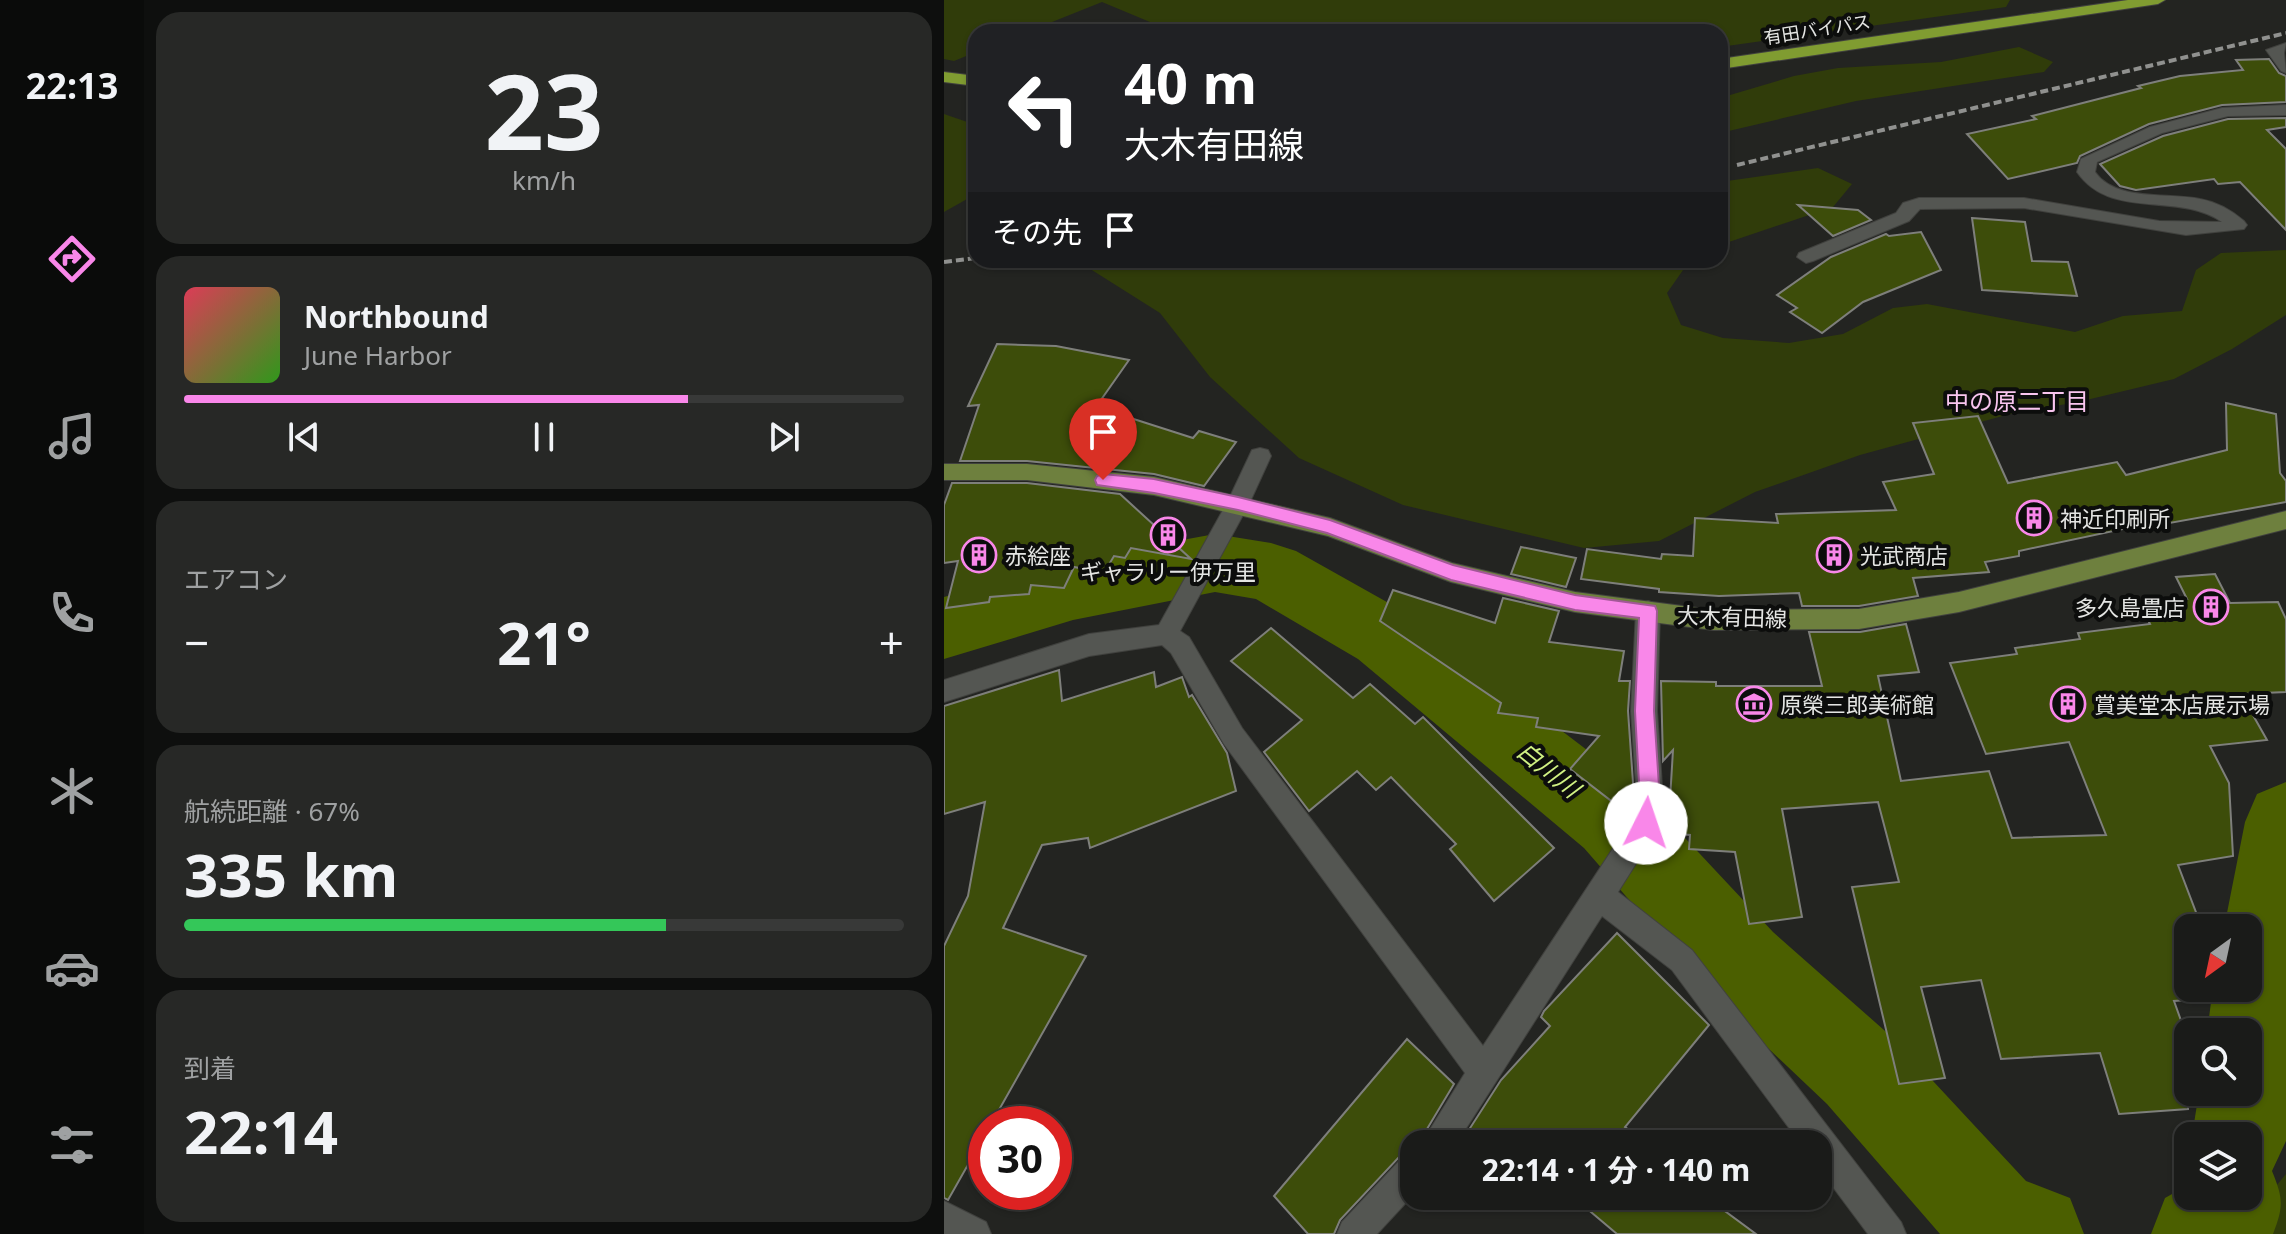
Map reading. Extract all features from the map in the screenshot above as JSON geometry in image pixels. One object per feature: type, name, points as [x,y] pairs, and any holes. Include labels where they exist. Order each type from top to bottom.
[{"type":"highway","name":"有田バイパス","points":[[1728,63],[2158,0]]},
{"type":"highway","points":[[944,77],[968,80]]},
{"type":"main road","name":"大木有田線","points":[[944,472],[1027,472],[1154,486],[1330,527],[1451,572],[1575,602],[1713,620],[1859,619],[1959,602],[2286,520]]},
{"type":"street","points":[[2286,48],[2274,50],[2286,68]]},
{"type":"street","points":[[1806,257],[1903,217],[1909,207],[1919,204],[2024,203],[2168,227],[2224,228],[2238,225],[2223,212],[2195,203],[2148,199],[2099,187],[2086,172],[2089,159],[2156,130],[2228,111],[2286,110]]},
{"type":"street","points":[[1166,634],[1238,504],[1260,456]]},
{"type":"street","points":[[1446,1130],[1646,823],[1650,801],[1644,711],[1648,611]]},
{"type":"street","points":[[944,691],[1089,645],[1166,634],[1180,645],[1233,736],[1483,1071]]},
{"type":"street","points":[[1599,895],[1682,960],[1889,1234]]},
{"type":"street","points":[[1354,1234],[1400,1185]]},
{"type":"street","points":[[944,1218],[974,1234]]},
{"type":"green space","points":[[944,0],[2010,0],[2006,7],[1728,46],[1728,24],[1155,24],[1102,2],[1047,24],[968,24],[968,55],[954,61],[944,59]]},
{"type":"green space","points":[[2019,47],[2053,62],[2044,72],[1856,101],[1728,131],[1728,96],[1794,76],[1838,68],[1941,62]]},
{"type":"green space","points":[[944,114],[968,122],[968,198],[944,212]]},
{"type":"green space","points":[[1818,168],[1852,184],[1833,207],[1728,242],[1728,181]]},
{"type":"green space","points":[[2286,250],[2286,315],[2232,349],[2174,379],[2078,402],[2010,414],[1860,455],[1755,492],[1659,541],[1584,548],[1403,505],[1299,458],[1210,377],[1160,313],[1089,268],[1684,268],[1667,293],[1681,325],[1723,338],[1789,343],[1843,334],[1893,308],[1927,304],[2075,332],[2123,316],[2182,311],[2196,270],[2221,253]]},
{"type":"green space","points":[[2286,1174],[2286,1234],[2249,1234],[2252,1215],[2256,1210],[2262,1210],[2262,1203]]},
{"type":"building","points":[[2269,59],[2279,73],[2286,76],[2286,102],[2222,105],[2149,124],[2080,156],[2077,163],[2008,179],[1967,134],[2036,119],[2032,116],[2180,76],[2243,70],[2236,60]]},
{"type":"building","points":[[2286,118],[2286,127],[2267,130],[2286,149],[2286,230],[2240,182],[2218,184],[2214,179],[2136,190],[2120,186],[2100,164],[2163,136],[2228,119]]},
{"type":"building","points":[[1798,205],[1858,210],[1871,220],[1833,236]]},
{"type":"building","points":[[1972,218],[2025,222],[2032,261],[2068,262],[2077,296],[1982,290]]},
{"type":"building","points":[[1921,232],[1941,270],[1863,302],[1822,333],[1790,312],[1797,308],[1777,295],[1831,257],[1886,234]]},
{"type":"building","points":[[997,344],[1056,346],[1129,360],[1096,407],[1193,438],[1199,431],[1236,442],[1204,486],[1154,474],[1027,461],[960,461],[979,405],[968,406]]},
{"type":"building","points":[[2226,403],[2276,414],[2280,473],[2286,481],[2286,502],[2153,526],[2151,523],[2019,551],[2019,556],[1985,562],[1989,572],[1913,578],[1918,596],[1859,606],[1802,606],[1799,593],[1719,596],[1659,592],[1659,589],[1581,579],[1587,549],[1661,559],[1662,554],[1693,556],[1695,518],[1778,523],[1776,514],[1896,510],[1883,482],[1934,474],[1913,423],[1978,416],[2008,483],[2117,462],[2126,475],[2227,450]]},
{"type":"building","points":[[952,483],[1027,483],[1120,494],[1191,559],[1131,548],[1125,558],[1114,556],[1104,573],[1074,567],[1064,588],[1031,585],[1029,594],[990,597],[989,602],[946,608],[958,561],[944,563],[944,505]]},
{"type":"building","points":[[1521,547],[1576,558],[1566,587],[1511,574]]},
{"type":"building","points":[[2215,574],[2230,603],[2278,602],[2286,619],[2286,692],[2241,694],[2267,740],[2210,746],[2229,783],[2233,856],[2178,865],[2197,914],[2174,914],[2174,1002],[2180,1018],[2174,1018],[2174,1106],[2188,1106],[2188,1109],[2119,1114],[2100,1053],[2001,1059],[1981,980],[1921,987],[1945,1078],[1899,1084],[1852,887],[1899,882],[1878,802],[1782,809],[1802,917],[1749,924],[1735,852],[1689,849],[1690,835],[1668,833],[1673,750],[1663,761],[1661,681],[1716,682],[1716,686],[1822,686],[1809,632],[1860,632],[1906,624],[1919,672],[1878,676],[1901,781],[1989,771],[2012,838],[2106,835],[2069,742],[1986,754],[1950,663],[2017,654],[2015,648],[2080,639],[2078,633],[2150,624],[2140,604],[2187,599],[2176,577]]},
{"type":"building","points":[[1393,590],[1495,623],[1503,598],[1559,611],[1549,642],[1624,651],[1619,681],[1630,681],[1628,711],[1634,797],[1623,810],[1570,769],[1599,736],[1536,727],[1538,718],[1498,713],[1501,703],[1380,621]]},
{"type":"building","points":[[1271,628],[1353,698],[1370,684],[1415,724],[1423,717],[1554,848],[1494,901],[1450,849],[1456,844],[1391,777],[1376,790],[1357,771],[1309,811],[1264,752],[1302,720],[1231,661]]},
{"type":"building","points":[[1059,670],[1062,701],[1154,672],[1156,687],[1182,677],[1189,697],[1192,695],[1227,753],[1236,791],[1090,848],[1088,838],[1042,845],[1003,928],[1086,956],[1001,1106],[968,1106],[968,1165],[948,1200],[944,1198],[944,946],[968,896],[985,802],[944,814],[944,706]]},
{"type":"building","points":[[1617,933],[1709,1025],[1625,1127],[1629,1130],[1469,1130],[1501,1080],[1550,1026],[1541,1017]]},
{"type":"building","points":[[1407,1039],[1454,1084],[1426,1130],[1400,1130],[1400,1156],[1340,1220],[1334,1234],[1308,1234],[1274,1196]]},
{"type":"building","points":[[1589,1210],[1724,1210],[1756,1234],[1617,1234]]},
{"type":"waterway","name":"白川川","points":[[944,628],[1073,590],[1215,563],[1271,572],[1384,637],[1613,820],[1742,963],[1860,1071],[1993,1219],[2034,1234]]},
{"type":"waterway","name":"白川川","points":[[2254,1018],[2286,822]]},
{"type":"waterway","name":"白川川","points":[[2242,1122],[2244,1106]]},
{"type":"waterway","name":"白川川","points":[[2201,1234],[2230,1216],[2231,1210]]},
{"type":"railway","points":[[1737,165],[2286,33]]},
{"type":"railway","points":[[944,262],[968,259]]},
{"type":"place","name":"神近印刷所","points":[[2034,518]]},
{"type":"place","name":"ギャラリー伊万里","points":[[1168,535]]},
{"type":"place","name":"赤絵座","points":[[979,555]]},
{"type":"place","name":"光武商店","points":[[1834,555]]},
{"type":"place","name":"多久島畳店","points":[[2211,607]]},
{"type":"place","name":"原榮三郎美術館","points":[[1754,704]]},
{"type":"place","name":"賞美堂本店展示場","points":[[2068,704]]},
{"type":"district","name":"中の原二丁目","points":[[2017,400]]},
{"type":"route","points":[[1103,480],[1154,486],[1330,527],[1451,572],[1575,602],[1648,611],[1644,711],[1650,801],[1646,823]]}]
